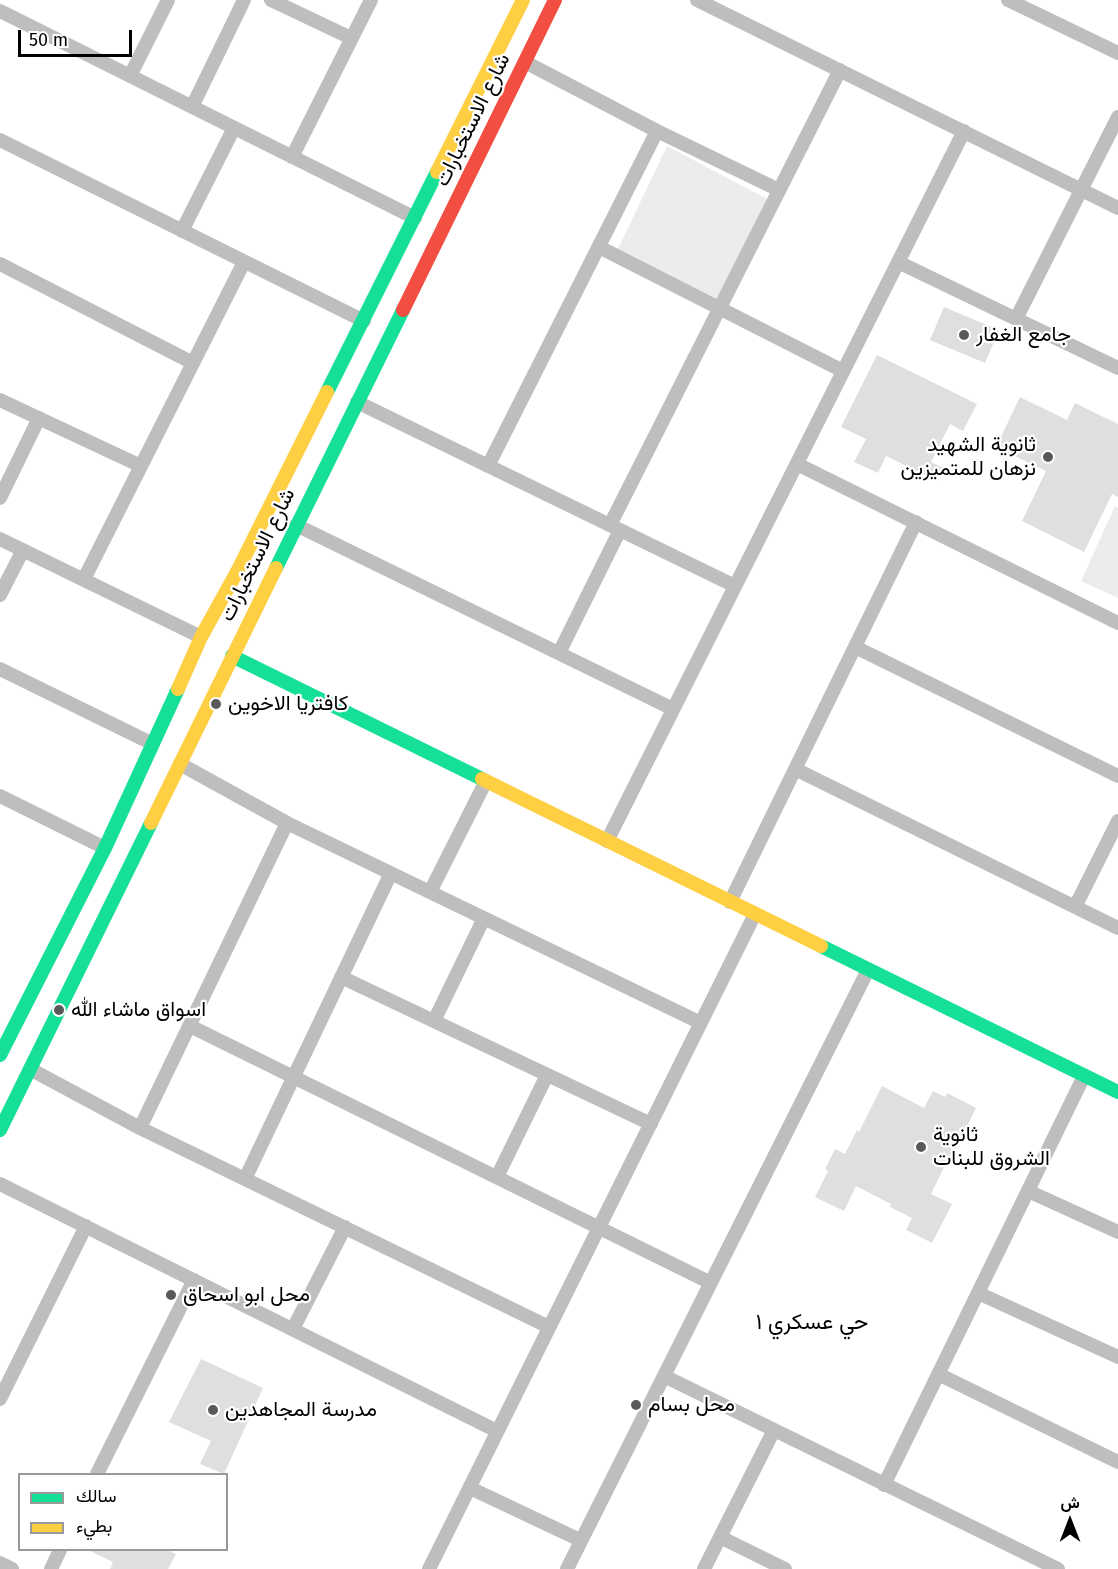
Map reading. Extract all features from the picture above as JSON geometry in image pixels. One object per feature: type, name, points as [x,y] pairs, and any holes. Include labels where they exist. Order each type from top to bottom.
[{"type":"main road","name":"شارع الاستخبارات","points":[[0,1130],[232,656],[253,577],[364,321],[523,0]]},
{"type":"main road","name":"شارع الاستخبارات","points":[[0,1055],[105,848],[201,637],[296,525],[555,0]]},
{"type":"main road","points":[[232,656],[1118,1092]]},
{"type":"street","points":[[130,76],[168,0]]},
{"type":"street","points":[[192,107],[244,0]]},
{"type":"street","points":[[271,0],[351,39]]},
{"type":"street","points":[[292,157],[371,0]]},
{"type":"street","points":[[697,0],[712,4],[1118,208]]},
{"type":"street","points":[[1008,0],[1118,53]]},
{"type":"street","points":[[0,11],[415,218]]},
{"type":"street","points":[[525,62],[657,131],[779,190]]},
{"type":"street","points":[[559,653],[719,308],[840,70]]},
{"type":"street","points":[[1016,319],[1118,117]]},
{"type":"street","points":[[182,231],[234,128]]},
{"type":"street","points":[[488,466],[657,131]]},
{"type":"street","points":[[607,841],[963,131]]},
{"type":"street","points":[[0,140],[364,321]]},
{"type":"street","points":[[599,247],[843,371]]},
{"type":"street","points":[[84,579],[244,262]]},
{"type":"street","points":[[898,262],[1118,368]]},
{"type":"street","points":[[0,264],[193,363]]},
{"type":"street","points":[[0,400],[141,466]]},
{"type":"street","points":[[357,402],[735,586]]},
{"type":"street","points":[[0,498],[39,418]]},
{"type":"street","points":[[796,464],[1118,622]]},
{"type":"street","points":[[730,902],[916,522]]},
{"type":"street","points":[[296,525],[673,709]]},
{"type":"street","points":[[0,539],[201,637]]},
{"type":"street","points":[[0,595],[23,550]]},
{"type":"street","points":[[855,647],[1118,776]]},
{"type":"street","points":[[0,669],[151,743]]},
{"type":"street","points":[[180,765],[288,823],[701,1023]]},
{"type":"street","points":[[795,769],[1118,928]]},
{"type":"street","points":[[430,892],[486,781]]},
{"type":"street","points":[[0,796],[105,848]]},
{"type":"street","points":[[1076,907],[1118,821]]},
{"type":"street","points":[[141,1128],[288,823]]},
{"type":"street","points":[[245,1179],[391,873]]},
{"type":"street","points":[[429,1569],[755,914]]},
{"type":"street","points":[[435,1021],[484,918]]},
{"type":"street","points":[[567,1569],[868,970]]},
{"type":"street","points":[[341,977],[651,1124]]},
{"type":"street","points":[[190,1026],[711,1283]]},
{"type":"street","points":[[30,1070],[141,1128],[549,1327]]},
{"type":"street","points":[[497,1178],[547,1075]]},
{"type":"street","points":[[884,1485],[1084,1076]]},
{"type":"street","points":[[0,1184],[497,1431]]},
{"type":"street","points":[[1028,1191],[1118,1232]]},
{"type":"street","points":[[0,1399],[86,1226]]},
{"type":"street","points":[[293,1329],[345,1227]]},
{"type":"street","points":[[98,1473],[194,1280]]},
{"type":"street","points":[[978,1293],[1118,1357]]},
{"type":"street","points":[[938,1374],[1118,1462]]},
{"type":"street","points":[[664,1376],[1057,1569]]},
{"type":"street","points":[[704,1569],[774,1430]]},
{"type":"street","points":[[470,1488],[580,1540]]},
{"type":"street","points":[[720,1537],[784,1569]]},
{"type":"street","points":[[51,1569],[60,1551]]},
{"type":"street","points":[[0,1563],[12,1569]]},
{"type":"shaded area","points":[[667,146],[769,200],[721,301],[618,249]]},
{"type":"shaded area","points":[[1115,506],[1118,508],[1118,598],[1081,581]]},
{"type":"building","name":"جامع الغفار","points":[[944,307],[999,330],[985,363],[930,340]]},
{"type":"building","points":[[877,355],[977,404],[963,431],[950,424],[931,462],[943,468],[937,481],[886,456],[878,473],[854,462],[866,439],[841,427]]},
{"type":"building","points":[[1020,397],[1067,420],[1075,403],[1118,424],[1118,497],[1112,494],[1084,552],[1022,521],[1046,471],[996,447]]},
{"type":"building","points":[[882,1086],[924,1108],[933,1091],[945,1097],[947,1093],[976,1108],[950,1162],[947,1161],[931,1194],[952,1204],[932,1243],[906,1230],[912,1218],[856,1186],[844,1211],[815,1197],[828,1171],[825,1169],[835,1149],[845,1154]]},
{"type":"building","points":[[201,1359],[263,1388],[224,1473],[200,1464],[211,1441],[169,1422]]},
{"type":"building","points":[[90,1551],[170,1551],[176,1554],[168,1569],[110,1569],[113,1562]]},
{"type":"traffic: fast","points":[[327,392],[437,172]]},
{"type":"traffic: fast","points":[[276,568],[403,310]]},
{"type":"traffic: fast","points":[[232,656],[482,779]]},
{"type":"traffic: fast","points":[[0,1055],[105,848],[178,689]]},
{"type":"traffic: fast","points":[[0,1130],[151,823]]},
{"type":"traffic: fast","points":[[821,946],[1118,1092]]},
{"type":"traffic: slow","points":[[437,172],[523,0]]},
{"type":"traffic: slow","points":[[178,689],[201,637],[238,570],[327,392]]},
{"type":"traffic: slow","points":[[151,823],[276,568]]},
{"type":"traffic: slow","points":[[482,779],[821,946]]},
{"type":"traffic: jam","points":[[403,310],[555,0]]},
{"type":"place","name":"جامع الغفار","points":[[964,335]]},
{"type":"place","name":"ثانوية الشهيد نزهان للمتميزين","points":[[1048,457]]},
{"type":"place","name":"كافتريا الاخوين","points":[[216,704]]},
{"type":"place","name":"اسواق ماشاء الله","points":[[59,1010]]},
{"type":"place","name":"ثانوية الشروق للبنات","points":[[921,1147]]},
{"type":"place","name":"محل ابو اسحاق","points":[[171,1295]]},
{"type":"place","name":"محل بسام","points":[[636,1405]]},
{"type":"place","name":"مدرسة المجاهدين","points":[[213,1410]]},
{"type":"district","name":"حي عسكري ١","points":[[812,1323]]}]
